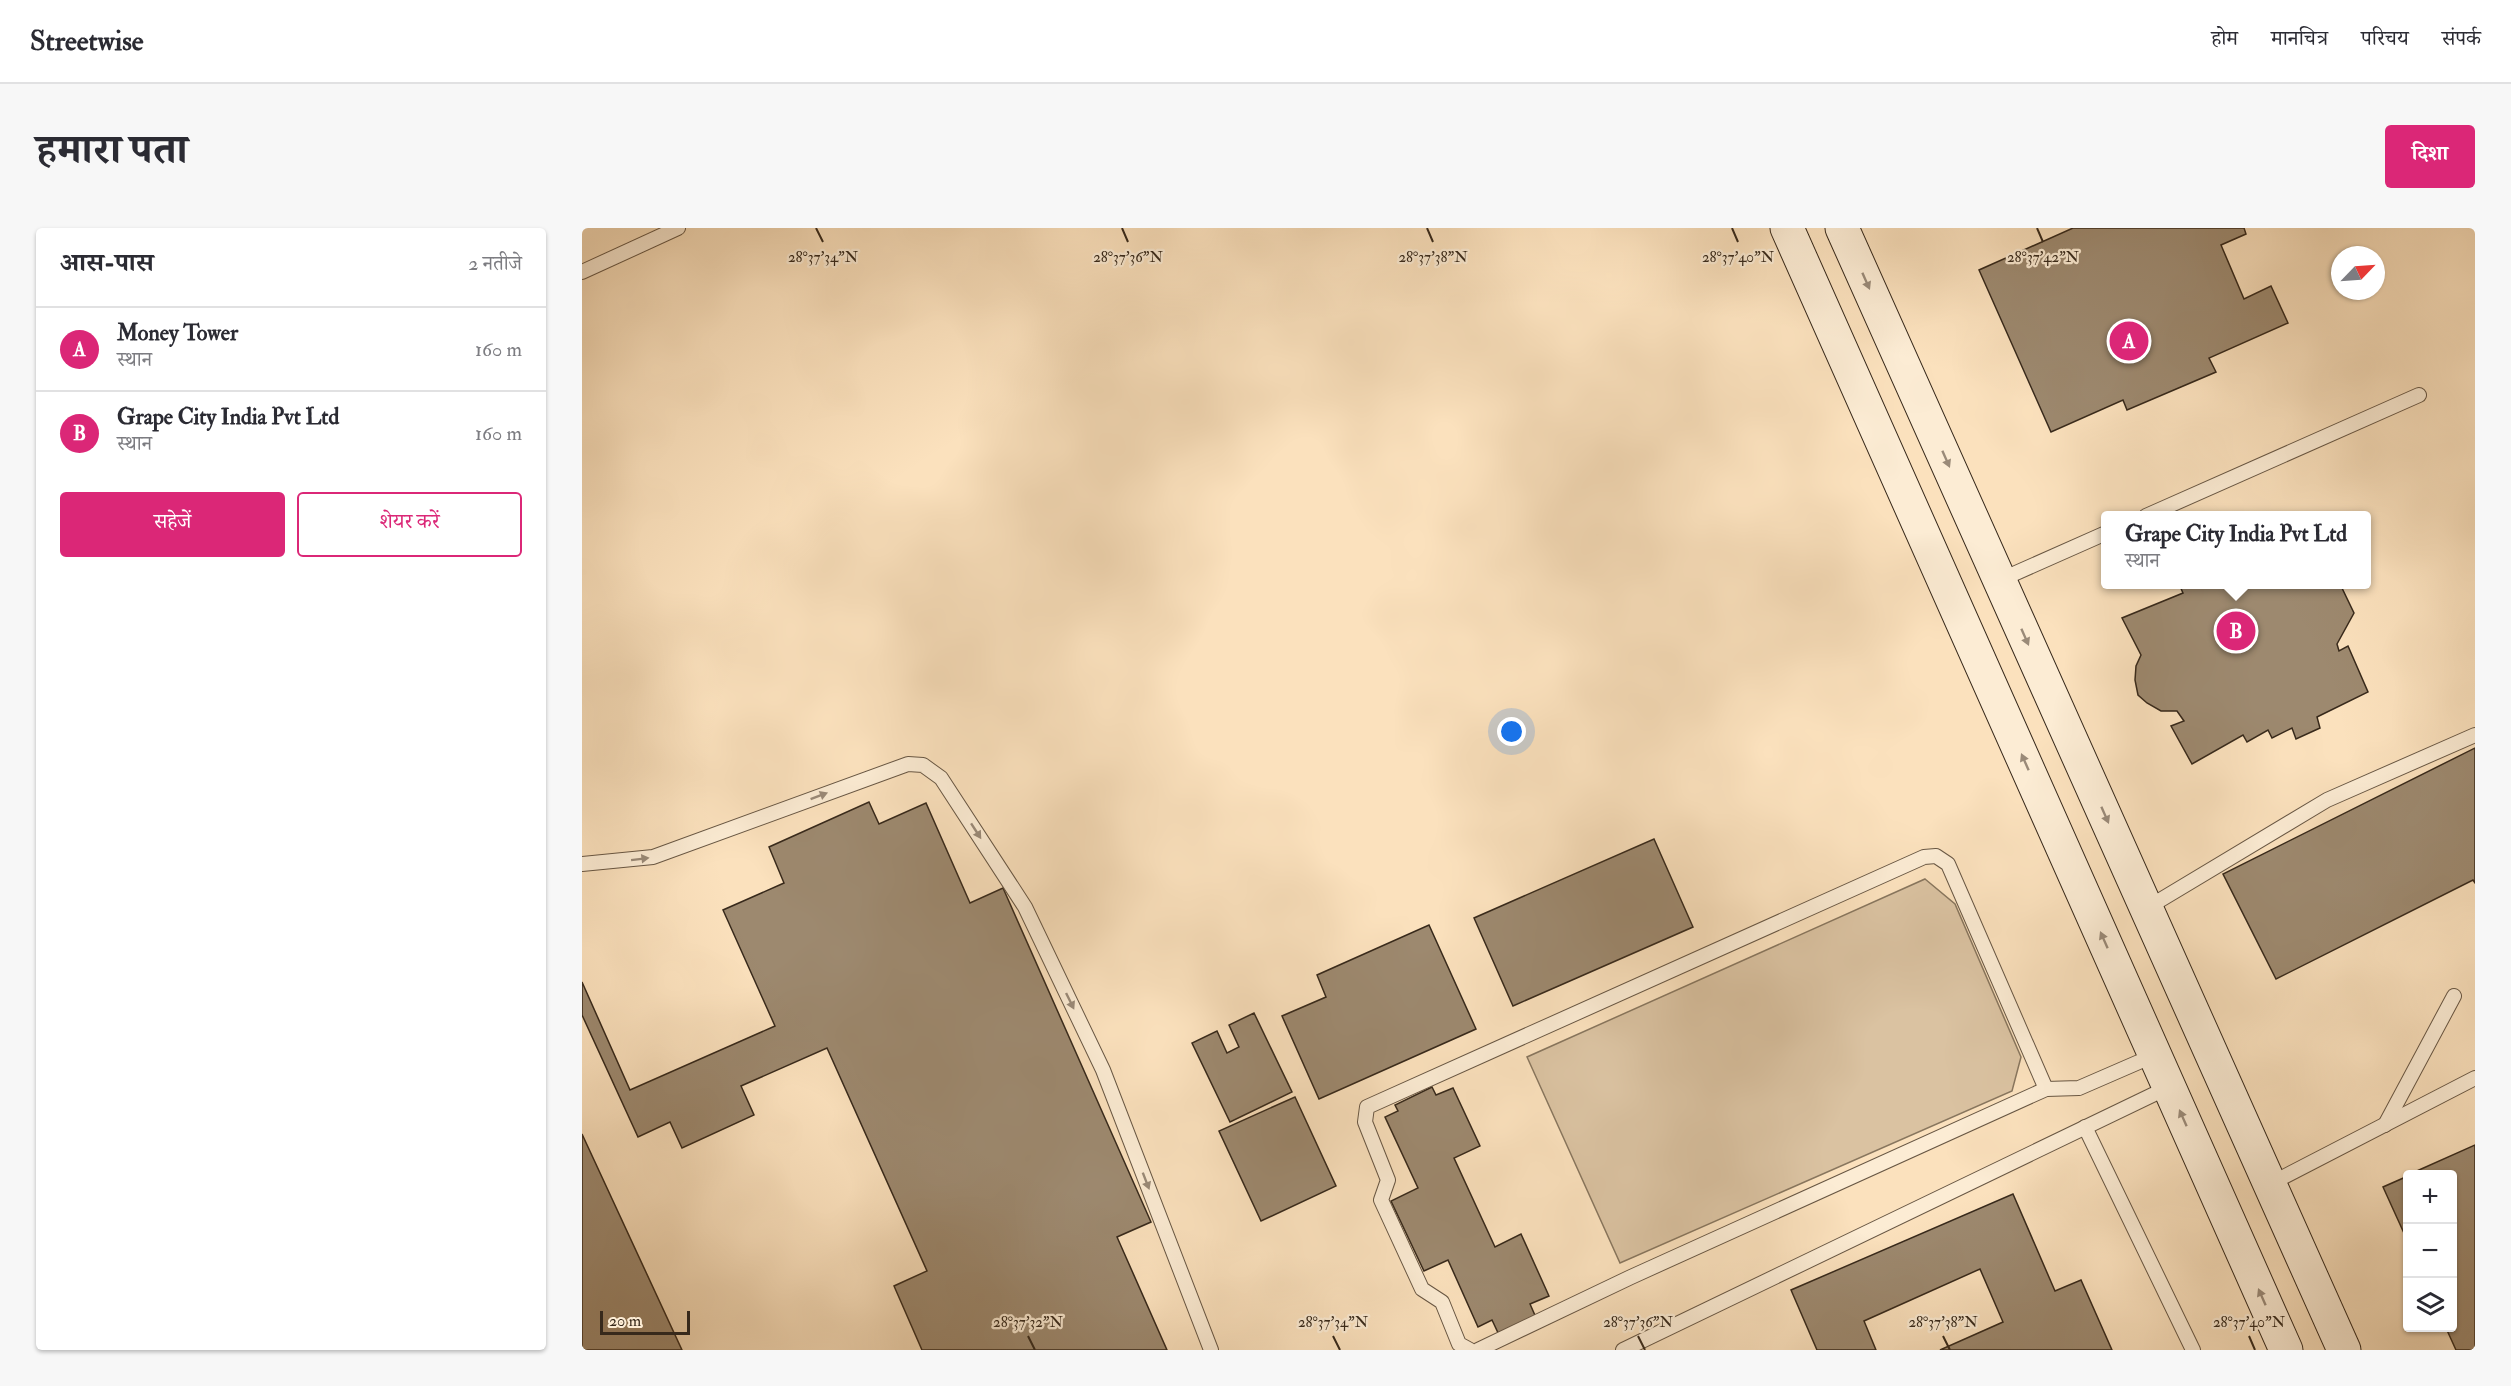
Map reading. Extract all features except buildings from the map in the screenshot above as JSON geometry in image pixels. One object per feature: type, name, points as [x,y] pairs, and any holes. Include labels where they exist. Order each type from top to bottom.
[{"type":"street","points":[[1787,228],[2286,1350]]},
{"type":"street","points":[[1842,228],[2344,1350]]},
{"type":"lane","points":[[582,272],[678,228]]},
{"type":"lane","points":[[2157,511],[2420,395]]},
{"type":"lane","points":[[2000,580],[2101,535]]},
{"type":"lane","points":[[2147,908],[2327,800],[2475,735]]},
{"type":"lane","points":[[582,864],[653,857],[908,764],[923,765],[941,778],[1025,907],[1103,1070],[1211,1350]]},
{"type":"lane","points":[[1470,1350],[1459,1344],[1442,1302],[1422,1288],[1381,1200],[1388,1180],[1365,1122],[1367,1107],[1384,1098],[1924,857],[1936,856],[1948,864],[1955,878],[2046,1089]]},
{"type":"lane","points":[[2385,1125],[2454,996]]},
{"type":"lane","points":[[1478,1350],[1631,1277],[2046,1089],[2079,1088],[2155,1055]]},
{"type":"lane","points":[[2270,1184],[2475,1078]]},
{"type":"lane","points":[[1623,1350],[2169,1087]]},
{"type":"lane","points":[[2085,1127],[2193,1350]]},
{"type":"shaded area","points":[[1925,879],[1955,904],[2021,1057],[2012,1091],[1620,1263],[1527,1057]]},
{"type":"place","name":"Money Tower","points":[[2129,341]]},
{"type":"place","name":"Grape City India Pvt Ltd","points":[[2236,631]]}]
